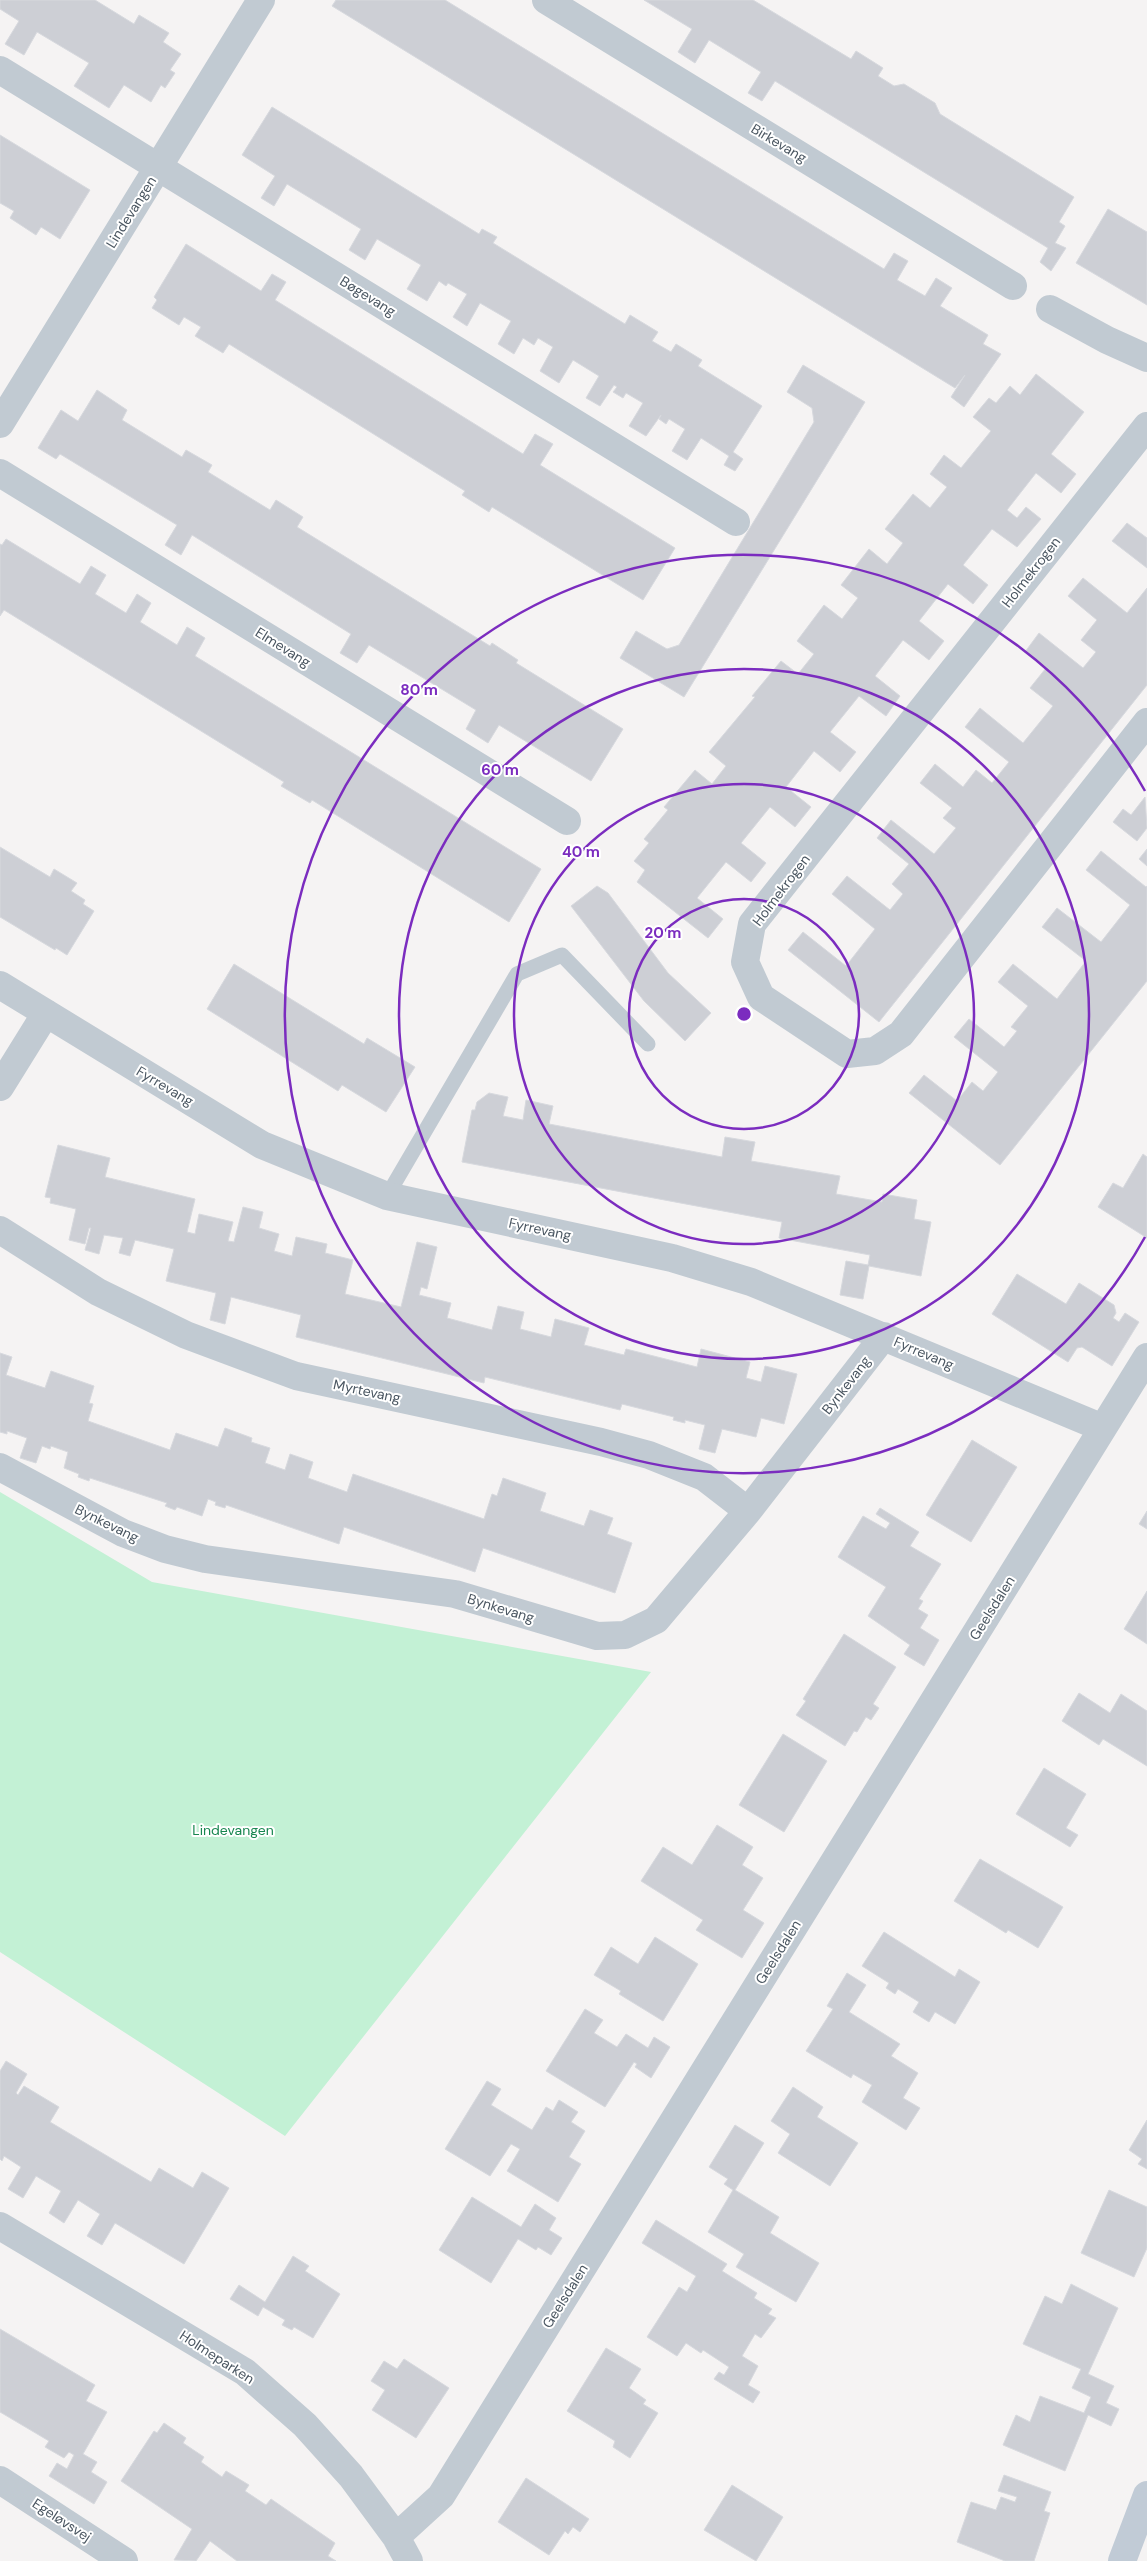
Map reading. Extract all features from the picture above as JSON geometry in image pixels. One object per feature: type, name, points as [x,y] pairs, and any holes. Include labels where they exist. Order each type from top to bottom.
[{"type":"street","name":"Lindevangen","points":[[0,424],[261,0]]},
{"type":"street","name":"Birkevang","points":[[546,0],[1013,286]]},
{"type":"street","name":"Bøgevang","points":[[0,70],[736,522]]},
{"type":"street","points":[[1050,309],[1107,340],[1147,358]]},
{"type":"street","name":"Holmekrogen","points":[[1147,426],[752,924],[745,962],[761,997],[847,1054],[874,1051],[901,1034],[1147,722]]},
{"type":"street","name":"Elmevang","points":[[0,473],[567,821]]},
{"type":"street","name":"Fyrrevang","points":[[0,985],[262,1144],[387,1196],[672,1258],[751,1282],[1103,1428]]},
{"type":"street","points":[[0,1087],[46,1013]]},
{"type":"street","name":"Myrtevang","points":[[0,1230],[98,1292],[195,1338],[296,1376],[601,1442],[649,1455],[704,1477],[748,1511]]},
{"type":"street","name":"Bynkevang","points":[[0,1467],[123,1533],[165,1549],[205,1559],[455,1594],[597,1636],[625,1635],[656,1620],[748,1511],[884,1336]]},
{"type":"street","name":"Geelsdalen","points":[[396,2537],[441,2496],[1147,1357]]},
{"type":"street","name":"Holmeparken","points":[[0,2226],[245,2372],[305,2424],[351,2476],[396,2537],[409,2561]]},
{"type":"street","name":"Egeløvsvej","points":[[0,2480],[124,2561]]},
{"type":"street","points":[[1122,2561],[1147,2495]]},
{"type":"lane","points":[[387,1196],[518,974],[562,955],[648,1044]]},
{"type":"green space","name":"Lindevangen","points":[[0,1492],[152,1582],[651,1672],[285,2136],[0,1952]]},
{"type":"building","points":[[0,0],[95,0],[134,24],[139,15],[169,33],[163,42],[181,54],[170,70],[175,73],[165,88],[161,85],[151,102],[124,85],[109,108],[74,86],[89,63],[37,32],[24,55],[5,44],[19,21],[0,9]]},
{"type":"building","points":[[336,0],[445,0],[884,269],[894,253],[908,261],[897,280],[925,296],[936,278],[952,288],[940,306],[988,335],[983,344],[1001,354],[964,407],[951,397],[965,375],[955,388],[332,6]]},
{"type":"building","points":[[644,0],[753,0],[851,59],[856,51],[883,68],[878,76],[894,86],[904,84],[935,103],[940,114],[1074,197],[1059,222],[1065,226],[1055,243],[1066,248],[1051,271],[1040,262],[1048,248],[775,81],[762,101],[748,93],[761,72],[709,40],[695,63],[678,52],[692,29]]},
{"type":"building","points":[[272,107],[479,234],[482,229],[497,237],[493,243],[625,324],[630,315],[658,332],[652,341],[671,352],[676,344],[702,360],[698,366],[762,406],[733,452],[743,459],[735,471],[724,465],[729,456],[701,438],[687,460],[672,451],[685,429],[669,419],[666,424],[659,419],[661,415],[646,436],[629,426],[643,403],[626,393],[623,398],[613,392],[617,387],[614,385],[600,406],[586,398],[599,376],[573,360],[559,383],[540,371],[553,347],[538,338],[534,345],[523,338],[514,354],[498,344],[511,321],[480,303],[467,326],[453,317],[467,294],[448,283],[446,286],[439,281],[427,301],[407,289],[421,265],[377,239],[365,260],[349,250],[361,229],[287,184],[274,206],[261,198],[275,176],[242,155]]},
{"type":"building","points":[[0,135],[90,190],[60,239],[41,227],[36,235],[10,218],[14,211],[0,203]]},
{"type":"building","points":[[1108,209],[1147,232],[1147,305],[1076,263]]},
{"type":"building","points":[[186,244],[261,291],[272,274],[286,282],[275,300],[523,454],[535,434],[553,444],[540,465],[675,548],[643,600],[492,507],[489,512],[462,495],[465,491],[229,344],[223,353],[195,336],[201,327],[184,317],[179,325],[152,308],[157,300],[154,297]]},
{"type":"building","points":[[803,365],[865,402],[684,697],[620,658],[636,631],[667,649],[679,645],[814,422],[812,408],[787,392]]},
{"type":"building","points":[[1036,374],[1084,412],[1051,454],[1076,474],[1061,493],[1036,473],[1007,510],[1017,518],[1026,507],[1041,519],[1017,547],[992,529],[963,565],[988,585],[973,604],[948,584],[919,621],[944,641],[929,660],[903,640],[875,676],[900,696],[886,716],[859,696],[830,732],[856,752],[840,772],[814,751],[786,787],[811,807],[795,827],[770,807],[741,843],[766,863],[751,882],[726,862],[697,898],[723,919],[708,938],[637,882],[645,870],[634,861],[649,843],[644,839],[668,810],[664,807],[695,770],[712,784],[726,766],[709,752],[755,697],[752,696],[781,661],[798,674],[814,654],[797,641],[824,605],[842,619],[858,598],[841,585],[869,549],[887,564],[903,543],[885,529],[913,494],[930,508],[947,487],[930,474],[944,455],[961,468],[991,431],[973,417],[989,398],[996,403],[1010,386],[1020,395]]},
{"type":"building","points":[[97,390],[127,410],[122,420],[182,457],[186,450],[212,465],[208,472],[270,510],[276,500],[303,517],[297,527],[490,646],[492,643],[518,660],[516,663],[623,729],[591,781],[499,725],[488,743],[466,729],[476,710],[369,645],[357,663],[340,653],[351,634],[192,535],[181,555],[165,545],[177,525],[60,454],[56,459],[38,448],[61,410],[78,421]]},
{"type":"building","points":[[1127,523],[1147,538],[1147,568],[1112,541]]},
{"type":"building","points":[[6,539],[80,584],[91,566],[106,575],[95,594],[126,613],[137,594],[151,603],[140,622],[177,645],[187,627],[205,638],[195,656],[541,869],[509,922],[312,800],[310,803],[281,786],[284,782],[4,610],[0,616],[0,544],[2,545]]},
{"type":"building","points":[[1083,578],[1127,613],[1147,588],[1147,685],[879,1022],[788,950],[803,932],[846,966],[875,929],[832,894],[847,876],[890,910],[903,894],[892,884],[909,864],[877,838],[891,820],[934,854],[956,828],[943,818],[952,808],[920,783],[935,764],[963,787],[976,770],[992,783],[1009,762],[965,727],[980,708],[1023,743],[1053,706],[1030,688],[1046,668],[1025,652],[1039,633],[1083,668],[1096,652],[1081,640],[1097,620],[1068,596]]},
{"type":"building","points":[[1145,797],[1147,828],[1137,841],[1113,822],[1123,809],[1131,815]]},
{"type":"building","points":[[0,847],[50,877],[54,869],[77,883],[71,891],[85,900],[83,904],[94,911],[67,955],[56,948],[55,950],[0,917]]},
{"type":"building","points":[[1147,849],[1147,866],[1139,859]]},
{"type":"building","points":[[1101,851],[1147,886],[1147,981],[1000,1165],[909,1093],[924,1075],[957,1101],[972,1082],[983,1091],[998,1072],[954,1037],[969,1019],[1004,1047],[1017,1031],[1011,1027],[1028,1006],[998,982],[1013,964],[1057,999],[1086,961],[1042,927],[1057,908],[1101,942],[1130,905],[1086,870]]},
{"type":"building","points":[[597,886],[608,893],[668,973],[711,1013],[685,1041],[644,1001],[571,906]]},
{"type":"building","points":[[234,964],[364,1044],[367,1038],[415,1067],[386,1112],[342,1085],[338,1091],[207,1009]]},
{"type":"building","points":[[489,1093],[508,1097],[503,1116],[523,1120],[526,1100],[553,1106],[549,1124],[722,1157],[725,1137],[755,1142],[751,1161],[840,1176],[836,1194],[882,1202],[883,1194],[917,1200],[914,1219],[931,1222],[921,1276],[869,1266],[863,1299],[840,1295],[846,1261],[868,1265],[870,1255],[779,1238],[782,1222],[462,1162],[472,1110],[475,1110],[477,1102]]},
{"type":"building","points":[[58,1145],[110,1158],[105,1177],[195,1199],[187,1232],[195,1234],[199,1214],[233,1222],[228,1241],[234,1242],[243,1207],[263,1212],[259,1228],[279,1234],[274,1251],[292,1256],[296,1237],[327,1244],[325,1253],[353,1260],[345,1294],[401,1307],[417,1242],[437,1247],[427,1289],[421,1287],[419,1295],[451,1303],[447,1318],[492,1330],[498,1306],[524,1312],[520,1329],[551,1337],[555,1319],[589,1328],[584,1345],[624,1355],[626,1349],[697,1367],[701,1349],[750,1362],[746,1378],[761,1382],[765,1366],[797,1374],[784,1424],[761,1418],[756,1437],[722,1429],[715,1453],[699,1449],[705,1425],[685,1420],[685,1423],[673,1420],[674,1417],[622,1404],[620,1410],[485,1377],[484,1383],[296,1337],[301,1315],[231,1297],[225,1324],[210,1320],[216,1293],[166,1281],[174,1249],[135,1240],[130,1256],[119,1253],[123,1238],[104,1235],[99,1254],[85,1250],[91,1228],[89,1228],[85,1244],[69,1240],[76,1209],[50,1203],[51,1198],[45,1197]]},
{"type":"building","points":[[1143,1154],[1147,1157],[1147,1238],[1098,1207],[1113,1183],[1123,1188]]},
{"type":"building","points":[[1017,1274],[1066,1304],[1079,1283],[1114,1305],[1116,1313],[1113,1318],[1119,1322],[1125,1313],[1139,1322],[1112,1366],[1082,1347],[1077,1348],[1068,1362],[992,1314]]},
{"type":"building","points":[[0,1353],[12,1357],[6,1375],[45,1388],[51,1371],[94,1386],[89,1403],[93,1404],[88,1421],[170,1450],[176,1433],[218,1447],[225,1428],[252,1438],[251,1442],[270,1448],[265,1463],[285,1470],[290,1454],[313,1462],[308,1478],[347,1492],[353,1474],[484,1519],[492,1494],[497,1496],[503,1478],[546,1493],[540,1511],[584,1526],[590,1510],[613,1518],[607,1534],[632,1543],[615,1593],[483,1548],[475,1572],[344,1527],[339,1544],[226,1505],[225,1508],[215,1505],[216,1502],[208,1499],[202,1516],[177,1507],[175,1510],[165,1506],[167,1503],[90,1478],[89,1481],[78,1477],[79,1474],[64,1468],[68,1452],[51,1446],[50,1449],[42,1446],[36,1463],[20,1458],[27,1438],[7,1431],[7,1434],[0,1432]]},
{"type":"building","points":[[972,1440],[1017,1467],[971,1542],[926,1515]]},
{"type":"building","points":[[880,1508],[919,1532],[910,1546],[941,1564],[919,1599],[923,1601],[918,1609],[928,1615],[920,1628],[939,1640],[924,1666],[904,1654],[910,1645],[868,1616],[886,1587],[838,1557],[863,1516],[886,1529],[890,1523],[876,1514]]},
{"type":"building","points":[[1147,1511],[1147,1529],[1139,1524]]},
{"type":"building","points":[[1147,1591],[1147,1644],[1124,1629]]},
{"type":"building","points":[[844,1634],[896,1667],[873,1704],[879,1708],[871,1720],[866,1717],[857,1732],[854,1731],[845,1746],[796,1715],[806,1701],[803,1699]]},
{"type":"building","points":[[1079,1693],[1110,1713],[1121,1694],[1147,1711],[1147,1766],[1103,1739],[1099,1745],[1062,1721]]},
{"type":"building","points":[[783,1734],[827,1761],[784,1832],[739,1805]]},
{"type":"building","points":[[1044,1768],[1086,1794],[1066,1828],[1078,1835],[1070,1847],[1016,1814]]},
{"type":"building","points":[[717,1825],[753,1847],[742,1865],[763,1878],[743,1910],[764,1923],[742,1958],[696,1930],[703,1920],[641,1881],[663,1847],[692,1865]]},
{"type":"building","points":[[980,1859],[1063,1907],[1038,1948],[1008,1930],[1006,1933],[954,1901]]},
{"type":"building","points":[[884,1932],[955,1977],[959,1969],[980,1982],[955,2024],[935,2012],[929,2022],[913,2012],[919,2002],[898,1989],[895,1994],[886,1988],[889,1983],[862,1966]]},
{"type":"building","points":[[655,1937],[698,1964],[663,2021],[619,1994],[621,1991],[594,1975],[611,1947],[638,1964]]},
{"type":"building","points":[[847,1973],[866,1985],[849,2012],[900,2044],[891,2056],[918,2073],[903,2098],[920,2108],[906,2130],[862,2102],[872,2085],[853,2074],[851,2078],[806,2051],[833,2009],[827,2006]]},
{"type":"building","points":[[585,2009],[603,2020],[594,2033],[617,2047],[626,2034],[648,2048],[654,2037],[670,2047],[651,2078],[635,2067],[637,2064],[634,2062],[605,2107],[546,2071]]},
{"type":"building","points":[[6,2061],[27,2074],[16,2093],[18,2095],[24,2086],[59,2107],[50,2122],[151,2182],[159,2168],[193,2188],[202,2172],[229,2188],[184,2264],[115,2223],[102,2245],[87,2236],[100,2214],[78,2200],[64,2223],[49,2213],[61,2191],[36,2176],[23,2198],[8,2189],[21,2167],[4,2156],[2,2161],[0,2159],[0,2071]]},
{"type":"building","points":[[487,2081],[501,2089],[491,2105],[532,2130],[546,2107],[553,2111],[559,2100],[578,2112],[571,2122],[585,2131],[569,2157],[581,2164],[558,2202],[507,2171],[520,2149],[511,2144],[490,2176],[445,2149]]},
{"type":"building","points":[[793,2087],[823,2107],[817,2117],[858,2143],[830,2186],[778,2153],[790,2134],[771,2121]]},
{"type":"building","points":[[1147,2120],[1147,2169],[1138,2164],[1142,2159],[1129,2150]]},
{"type":"building","points":[[735,2125],[764,2143],[735,2190],[779,2217],[770,2233],[819,2263],[796,2302],[736,2267],[744,2254],[708,2232],[733,2190],[724,2184],[728,2179],[709,2167]]},
{"type":"building","points":[[1109,2190],[1147,2207],[1147,2248],[1134,2277],[1081,2253]]},
{"type":"building","points":[[472,2197],[521,2227],[535,2204],[556,2218],[549,2230],[562,2238],[551,2255],[538,2247],[536,2250],[518,2239],[491,2283],[439,2250]]},
{"type":"building","points":[[656,2220],[727,2264],[722,2271],[757,2293],[754,2298],[772,2309],[768,2314],[776,2318],[761,2338],[755,2334],[742,2356],[758,2366],[748,2385],[760,2392],[753,2403],[714,2379],[719,2372],[724,2375],[729,2367],[703,2350],[701,2353],[686,2343],[677,2356],[647,2337],[679,2287],[687,2292],[696,2276],[642,2243]]},
{"type":"building","points":[[293,2256],[309,2266],[305,2271],[340,2294],[313,2338],[294,2327],[292,2330],[282,2325],[285,2320],[263,2307],[258,2316],[230,2299],[239,2285],[265,2302]]},
{"type":"building","points":[[1071,2284],[1118,2308],[1088,2374],[1114,2386],[1106,2403],[1119,2409],[1111,2426],[1088,2415],[1065,2471],[1003,2445],[1016,2415],[1030,2422],[1040,2396],[1084,2413],[1091,2397],[1072,2388],[1081,2369],[1023,2344],[1045,2296],[1062,2304]]},
{"type":"building","points":[[0,2329],[95,2385],[86,2401],[107,2412],[83,2454],[97,2462],[91,2472],[107,2482],[94,2504],[49,2476],[57,2463],[67,2469],[74,2455],[69,2452],[64,2458],[45,2447],[49,2441],[0,2412]]},
{"type":"building","points":[[606,2348],[641,2369],[629,2388],[646,2400],[643,2404],[658,2413],[630,2458],[613,2447],[615,2441],[567,2411]]},
{"type":"building","points":[[404,2359],[449,2388],[416,2438],[372,2410],[385,2390],[371,2381],[384,2361],[397,2369]]},
{"type":"building","points":[[164,2423],[186,2438],[183,2443],[204,2457],[201,2462],[222,2477],[226,2471],[249,2485],[245,2491],[266,2505],[271,2499],[335,2543],[328,2556],[336,2561],[237,2561],[210,2541],[196,2561],[174,2560],[192,2529],[121,2481],[154,2431],[157,2433]]},
{"type":"building","points":[[1004,2475],[1051,2492],[1044,2511],[1050,2513],[1034,2561],[1005,2561],[957,2542],[971,2502],[996,2510],[1001,2497],[1015,2502],[1017,2497],[998,2491]]},
{"type":"building","points":[[526,2478],[589,2519],[580,2532],[573,2527],[568,2534],[565,2531],[549,2555],[498,2522]]},
{"type":"building","points":[[732,2485],[783,2517],[756,2561],[704,2530]]}]
